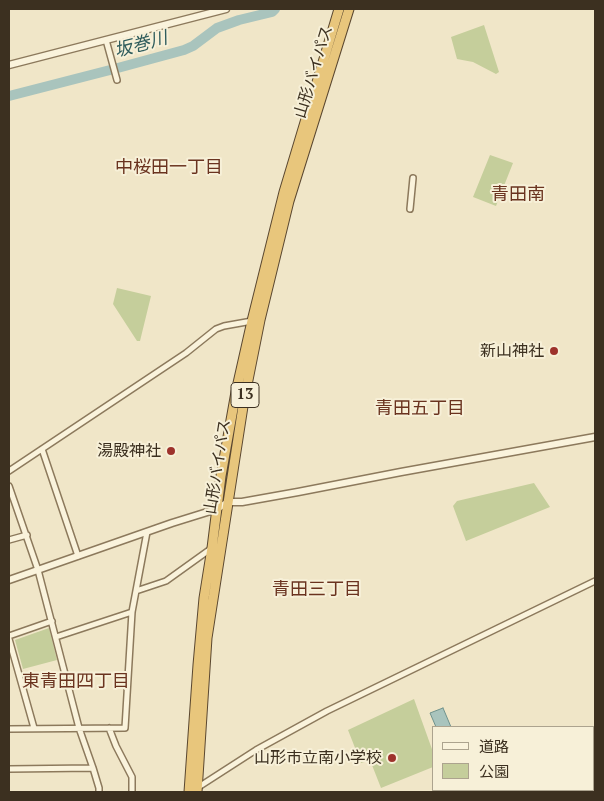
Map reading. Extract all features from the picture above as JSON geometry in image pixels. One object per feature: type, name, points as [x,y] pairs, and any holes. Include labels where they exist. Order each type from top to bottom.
[{"type":"highway","name":"山形バイパス","points":[[192,791],[198,665],[204,598],[227,441],[252,321],[284,192],[339,9]]},
{"type":"highway","name":"山形バイパス","points":[[192,791],[207,638],[244,400],[260,320],[289,201],[349,9]]},
{"type":"street","points":[[9,65],[226,9]]},
{"type":"street","points":[[106,40],[117,80]]},
{"type":"street","points":[[410,209],[413,178]]},
{"type":"street","points":[[9,470],[186,353],[216,329],[252,321]]},
{"type":"street","points":[[9,580],[217,509],[228,502],[242,502],[595,437]]},
{"type":"street","points":[[42,449],[78,556]]},
{"type":"street","points":[[9,486],[38,570],[79,728],[99,792]]},
{"type":"street","points":[[9,729],[125,728],[132,612],[148,532]]},
{"type":"street","points":[[9,540],[27,535]]},
{"type":"street","points":[[136,591],[166,581],[212,548]]},
{"type":"street","points":[[192,791],[256,750],[327,711],[595,581]]},
{"type":"street","points":[[56,637],[132,612]]},
{"type":"street","points":[[34,728],[9,638],[52,621]]},
{"type":"street","points":[[109,728],[132,777],[132,792]]},
{"type":"street","points":[[9,769],[93,768]]},
{"type":"green space","points":[[484,25],[499,72],[496,74],[473,62],[457,59],[451,37]]},
{"type":"green space","points":[[490,155],[513,163],[496,206],[473,197]]},
{"type":"green space","points":[[117,288],[151,296],[140,341],[137,341],[113,304]]},
{"type":"green space","points":[[534,483],[550,507],[466,541],[453,506],[457,501]]},
{"type":"green space","points":[[49,628],[57,660],[23,669],[15,640]]},
{"type":"green space","points":[[414,699],[432,749],[432,767],[381,788],[370,760],[361,763],[348,730]]},
{"type":"water","points":[[443,708],[451,726],[436,726],[430,713]]},
{"type":"waterway","name":"坂巻川","points":[[9,96],[184,50],[193,46],[217,28],[239,20],[272,12],[275,9]]},
{"type":"place","name":"新山神社","points":[[554,351]]},
{"type":"place","name":"湯殿神社","points":[[171,451]]},
{"type":"place","name":"山形市立南小学校","points":[[392,758]]},
{"type":"district","name":"中桜田一丁目","points":[[169,168]]},
{"type":"district","name":"青田南","points":[[518,195]]},
{"type":"district","name":"青田五丁目","points":[[420,409]]},
{"type":"district","name":"青田三丁目","points":[[317,590]]},
{"type":"district","name":"東青田四丁目","points":[[76,682]]}]
